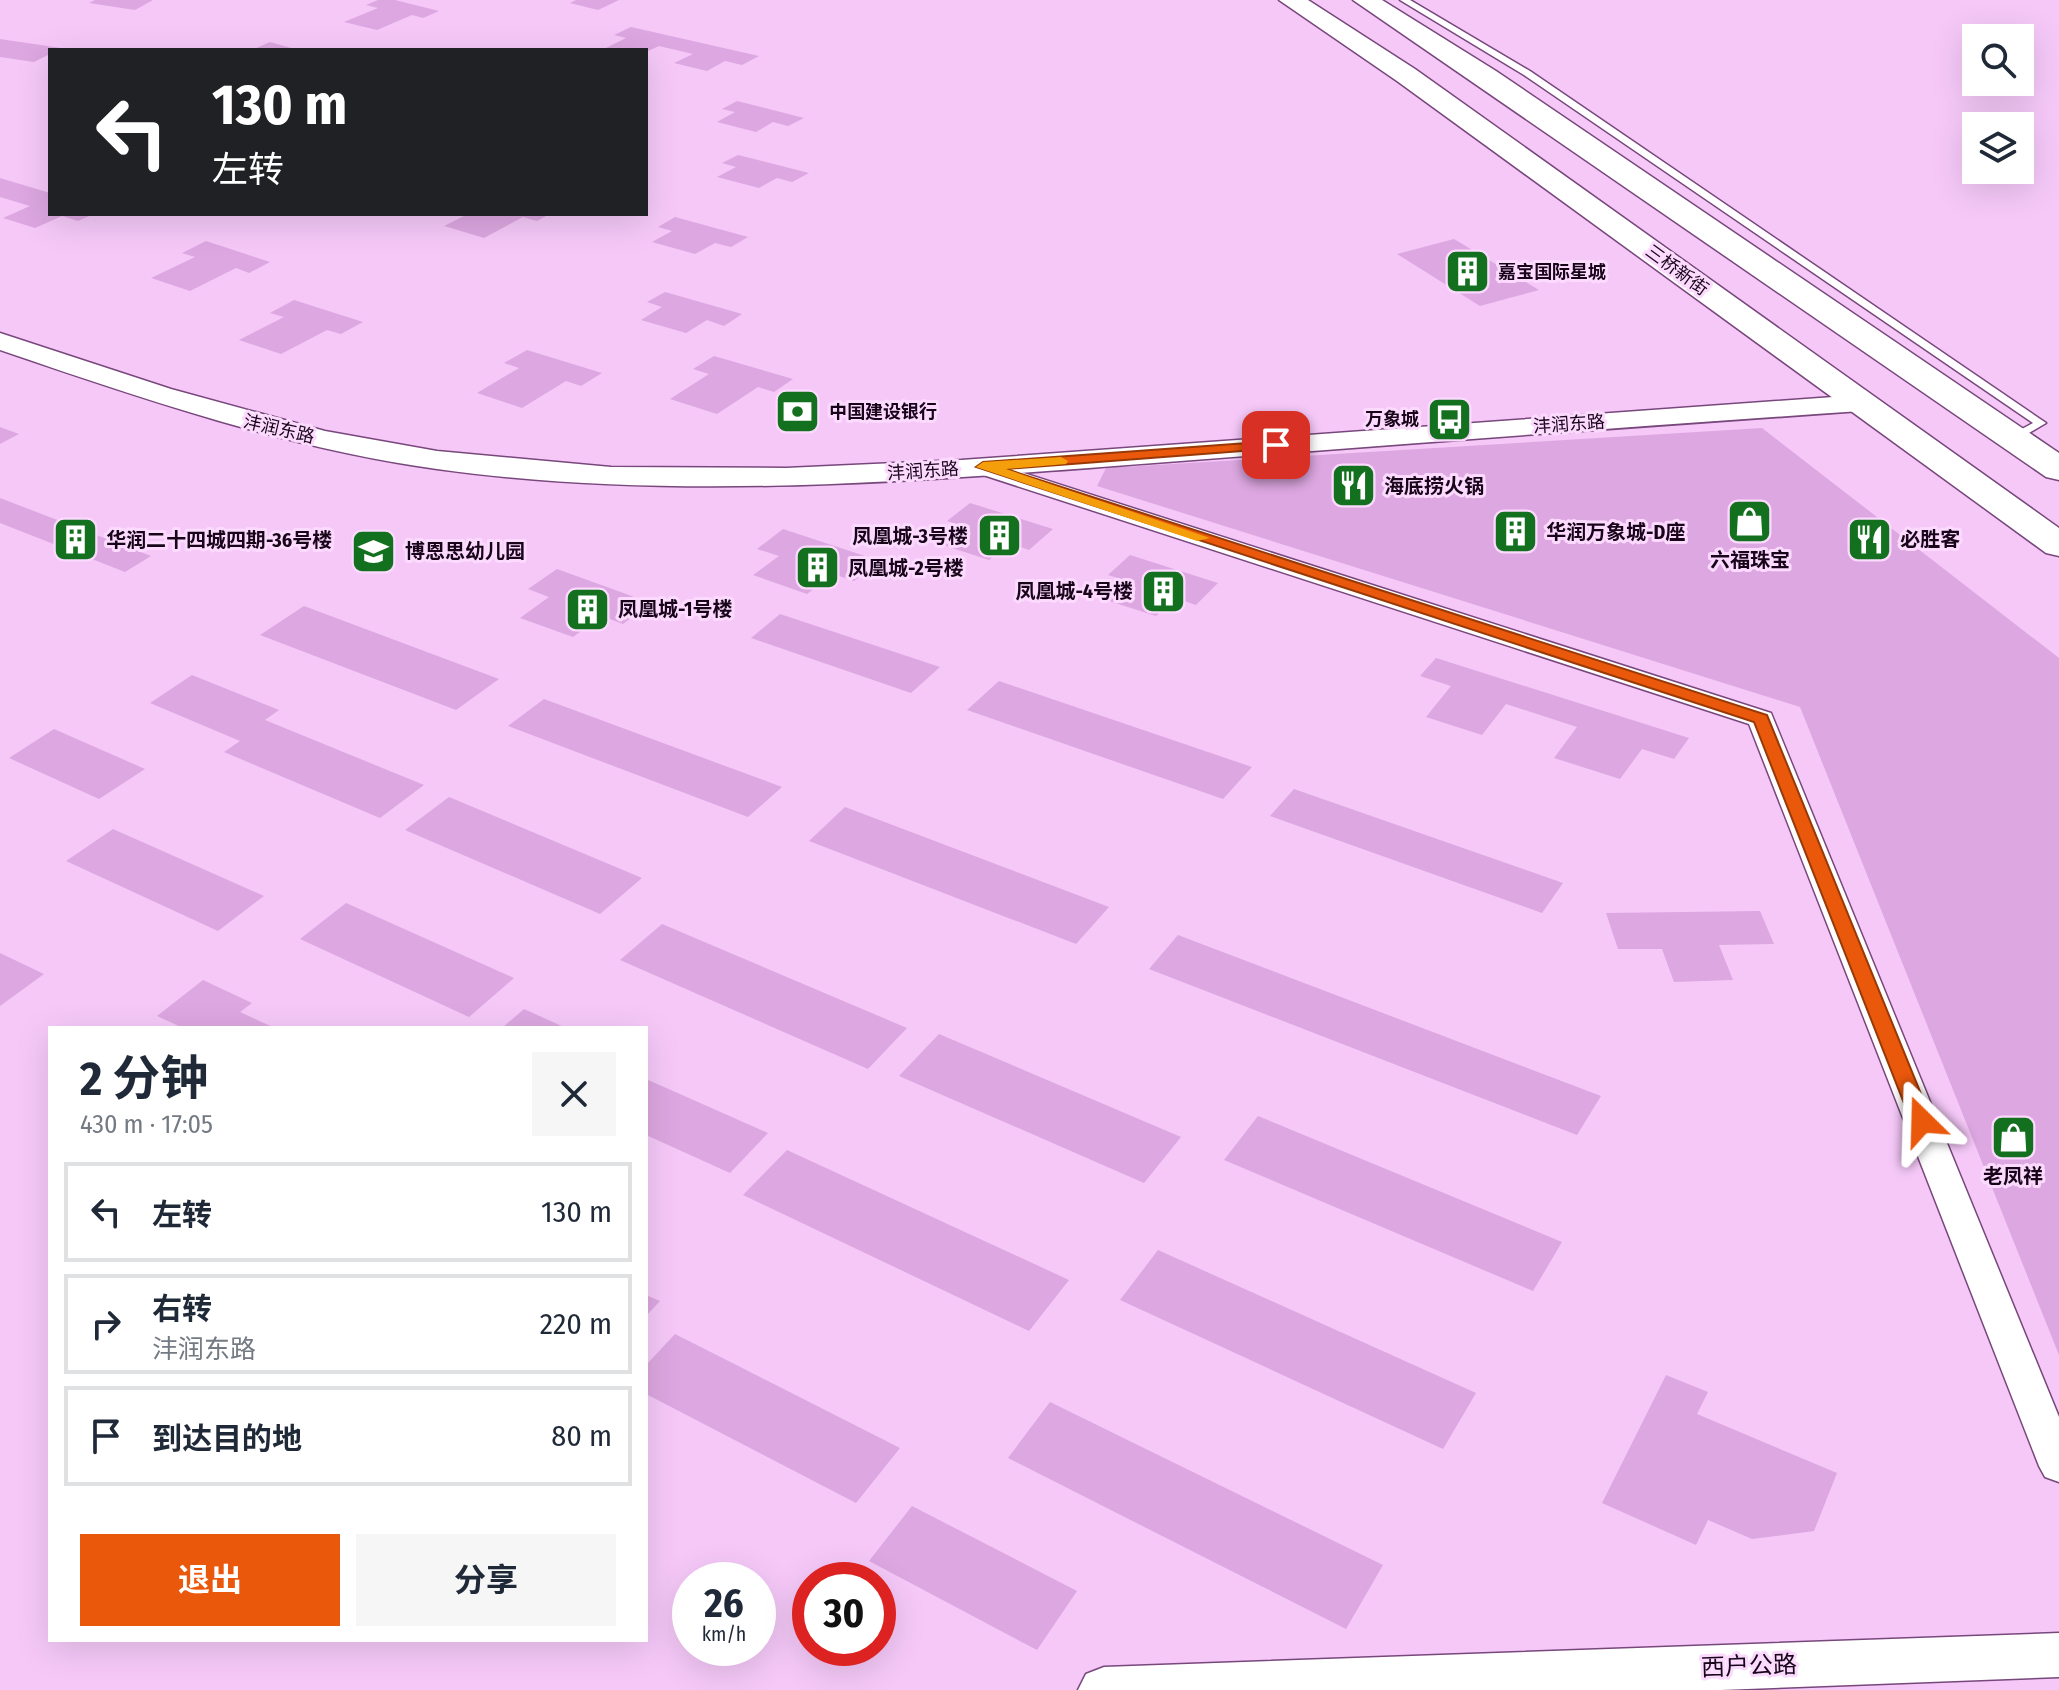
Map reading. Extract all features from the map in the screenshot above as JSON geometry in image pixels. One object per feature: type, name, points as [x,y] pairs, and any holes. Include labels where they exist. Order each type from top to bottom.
[{"type":"main road","name":"三桥新街","points":[[1291,0],[1406,75],[2059,545]]},
{"type":"main road","points":[[1365,0],[1487,77],[2059,469]]},
{"type":"street","name":"沣润东路","points":[[0,324],[209,394],[317,424],[487,451],[629,462],[776,464],[904,458],[1854,397]]},
{"type":"street","name":"沣润东路","points":[[0,341],[247,422],[440,460],[663,478],[865,475],[983,467],[1854,397]]},
{"type":"street","points":[[983,467],[1761,719],[2059,1466]]},
{"type":"street","name":"西户公路","points":[[1104,1690],[2059,1655]]},
{"type":"lane","points":[[1404,0],[1527,73],[2041,423],[2013,438]]},
{"type":"building","points":[[95,0],[153,0],[135,10],[89,3]]},
{"type":"building","points":[[378,0],[395,0],[439,11],[423,18],[412,15],[377,30],[344,22],[378,8],[366,5]]},
{"type":"building","points":[[576,0],[619,0],[598,10],[570,3]]},
{"type":"building","points":[[631,27],[759,56],[742,65],[725,61],[707,71],[674,63],[693,54],[659,46],[648,51],[648,48],[606,48],[626,38],[614,35]]},
{"type":"building","points":[[0,39],[61,48],[48,48],[48,55],[34,62],[0,57]]},
{"type":"building","points":[[270,42],[291,48],[256,48]]},
{"type":"building","points":[[737,101],[804,118],[788,126],[773,122],[756,132],[717,122],[735,112],[722,109]]},
{"type":"building","points":[[738,155],[809,173],[792,182],[777,178],[759,188],[717,177],[736,167],[722,163]]},
{"type":"building","points":[[0,178],[48,192],[48,216],[62,216],[35,228],[3,218],[30,206],[0,197]]},
{"type":"building","points":[[62,216],[89,216],[78,221]]},
{"type":"building","points":[[464,216],[546,216],[537,221],[523,217],[484,238],[444,226]]},
{"type":"building","points":[[675,217],[748,237],[731,247],[715,243],[695,254],[652,242],[672,231],[658,227]]},
{"type":"building","name":"嘉宝国际星城","points":[[1454,239],[1539,290],[1480,306],[1397,254]]},
{"type":"building","points":[[206,241],[270,262],[249,273],[236,268],[190,291],[151,278],[195,257],[182,253]]},
{"type":"building","points":[[665,292],[742,314],[724,326],[707,320],[686,333],[641,320],[662,307],[647,302]]},
{"type":"building","points":[[294,300],[363,322],[341,334],[327,330],[281,354],[239,340],[284,317],[270,313]]},
{"type":"building","points":[[527,350],[602,373],[581,386],[566,381],[522,408],[477,393],[519,368],[504,363]]},
{"type":"building","points":[[714,356],[793,379],[774,392],[758,387],[717,414],[670,399],[709,374],[693,369]]},
{"type":"building","points":[[0,427],[19,434],[0,444]]},
{"type":"building","points":[[1762,428],[2059,658],[2059,1355],[1800,707],[1097,486],[1106,468]]},
{"type":"building","name":"华润二十四城四期-36号楼","points":[[0,498],[151,556],[125,572],[0,523]]},
{"type":"building","name":"凤凰城-3号楼","points":[[970,503],[1053,529],[1029,550],[1009,543],[989,560],[943,545],[965,527],[947,521]]},
{"type":"building","name":"凤凰城-2号楼","points":[[783,529],[880,561],[854,581],[833,574],[807,594],[753,575],[779,556],[757,549]]},
{"type":"building","name":"凤凰城-4号楼","points":[[1130,555],[1218,583],[1196,605],[1175,598],[1156,616],[1106,600],[1127,581],[1108,575]]},
{"type":"building","name":"凤凰城-1号楼","points":[[557,569],[651,603],[623,624],[602,616],[573,637],[520,618],[549,597],[528,589]]},
{"type":"building","points":[[304,606],[499,679],[456,710],[260,635]]},
{"type":"building","points":[[780,614],[940,667],[911,693],[751,638]]},
{"type":"building","points":[[1436,658],[1689,738],[1674,759],[1642,749],[1620,779],[1554,758],[1577,727],[1506,704],[1482,735],[1426,717],[1451,686],[1420,676]]},
{"type":"building","points":[[192,675],[279,710],[265,720],[424,785],[380,818],[224,752],[240,741],[150,703]]},
{"type":"building","points":[[999,681],[1252,767],[1223,799],[967,710]]},
{"type":"building","points":[[544,699],[782,787],[748,817],[508,726]]},
{"type":"building","points":[[54,729],[145,769],[99,799],[9,758]]},
{"type":"building","points":[[1294,789],[1563,883],[1542,913],[1270,816]]},
{"type":"building","points":[[449,797],[642,878],[600,914],[405,830]]},
{"type":"building","points":[[845,807],[1109,907],[1076,944],[809,841]]},
{"type":"building","points":[[113,829],[264,896],[218,931],[66,861]]},
{"type":"building","points":[[346,903],[514,978],[469,1017],[300,939]]},
{"type":"building","points":[[1760,911],[1774,944],[1719,945],[1733,980],[1674,982],[1662,949],[1618,949],[1606,913]]},
{"type":"building","points":[[662,924],[907,1028],[868,1069],[620,960]]},
{"type":"building","points":[[1178,935],[1601,1096],[1577,1135],[1149,969]]},
{"type":"building","points":[[0,953],[44,974],[0,1006]]},
{"type":"building","points":[[203,980],[252,1003],[240,1012],[271,1026],[179,1026],[157,1016]]},
{"type":"building","points":[[524,1009],[562,1026],[504,1026]]},
{"type":"building","points":[[939,1034],[1181,1137],[1144,1183],[899,1076]]},
{"type":"building","points":[[648,1080],[768,1133],[730,1173],[648,1136]]},
{"type":"building","points":[[1258,1116],[1562,1242],[1533,1291],[1224,1160]]},
{"type":"building","points":[[787,1150],[1069,1280],[1029,1331],[743,1195]]},
{"type":"building","points":[[1158,1250],[1476,1393],[1443,1449],[1120,1300]]},
{"type":"building","points":[[648,1296],[660,1301],[648,1314]]},
{"type":"building","points":[[675,1334],[900,1448],[856,1503],[648,1395],[648,1363]]},
{"type":"building","points":[[1666,1375],[1708,1392],[1697,1414],[1837,1473],[1814,1531],[1752,1539],[1708,1520],[1696,1545],[1602,1503]]},
{"type":"building","points":[[1050,1402],[1383,1565],[1346,1629],[1008,1458]]},
{"type":"building","points":[[912,1506],[1077,1591],[1037,1650],[896,1575],[896,1562],[869,1561]]},
{"type":"slow traffic","points":[[1061,461],[983,467],[1203,538]]},
{"type":"place","name":"嘉宝国际星城","points":[[1467,272]]},
{"type":"place","name":"中国建设银行","points":[[798,412]]},
{"type":"place","name":"万象城","points":[[1450,419]]},
{"type":"place","name":"海底捞火锅","points":[[1353,486]]},
{"type":"place","name":"六福珠宝","points":[[1750,521]]},
{"type":"place","name":"华润万象城-D座","points":[[1515,532]]},
{"type":"place","name":"凤凰城-3号楼","points":[[999,536]]},
{"type":"place","name":"必胜客","points":[[1869,539]]},
{"type":"place","name":"华润二十四城四期-36号楼","points":[[75,540]]},
{"type":"place","name":"博恩思幼儿园","points":[[374,551]]},
{"type":"place","name":"凤凰城-2号楼","points":[[817,568]]},
{"type":"place","name":"凤凰城-4号楼","points":[[1164,591]]},
{"type":"place","name":"凤凰城-1号楼","points":[[587,609]]},
{"type":"place","name":"老凤祥","points":[[2013,1137]]},
{"type":"route","points":[[1276,445],[983,467],[1761,719],[1922,1121]]}]
